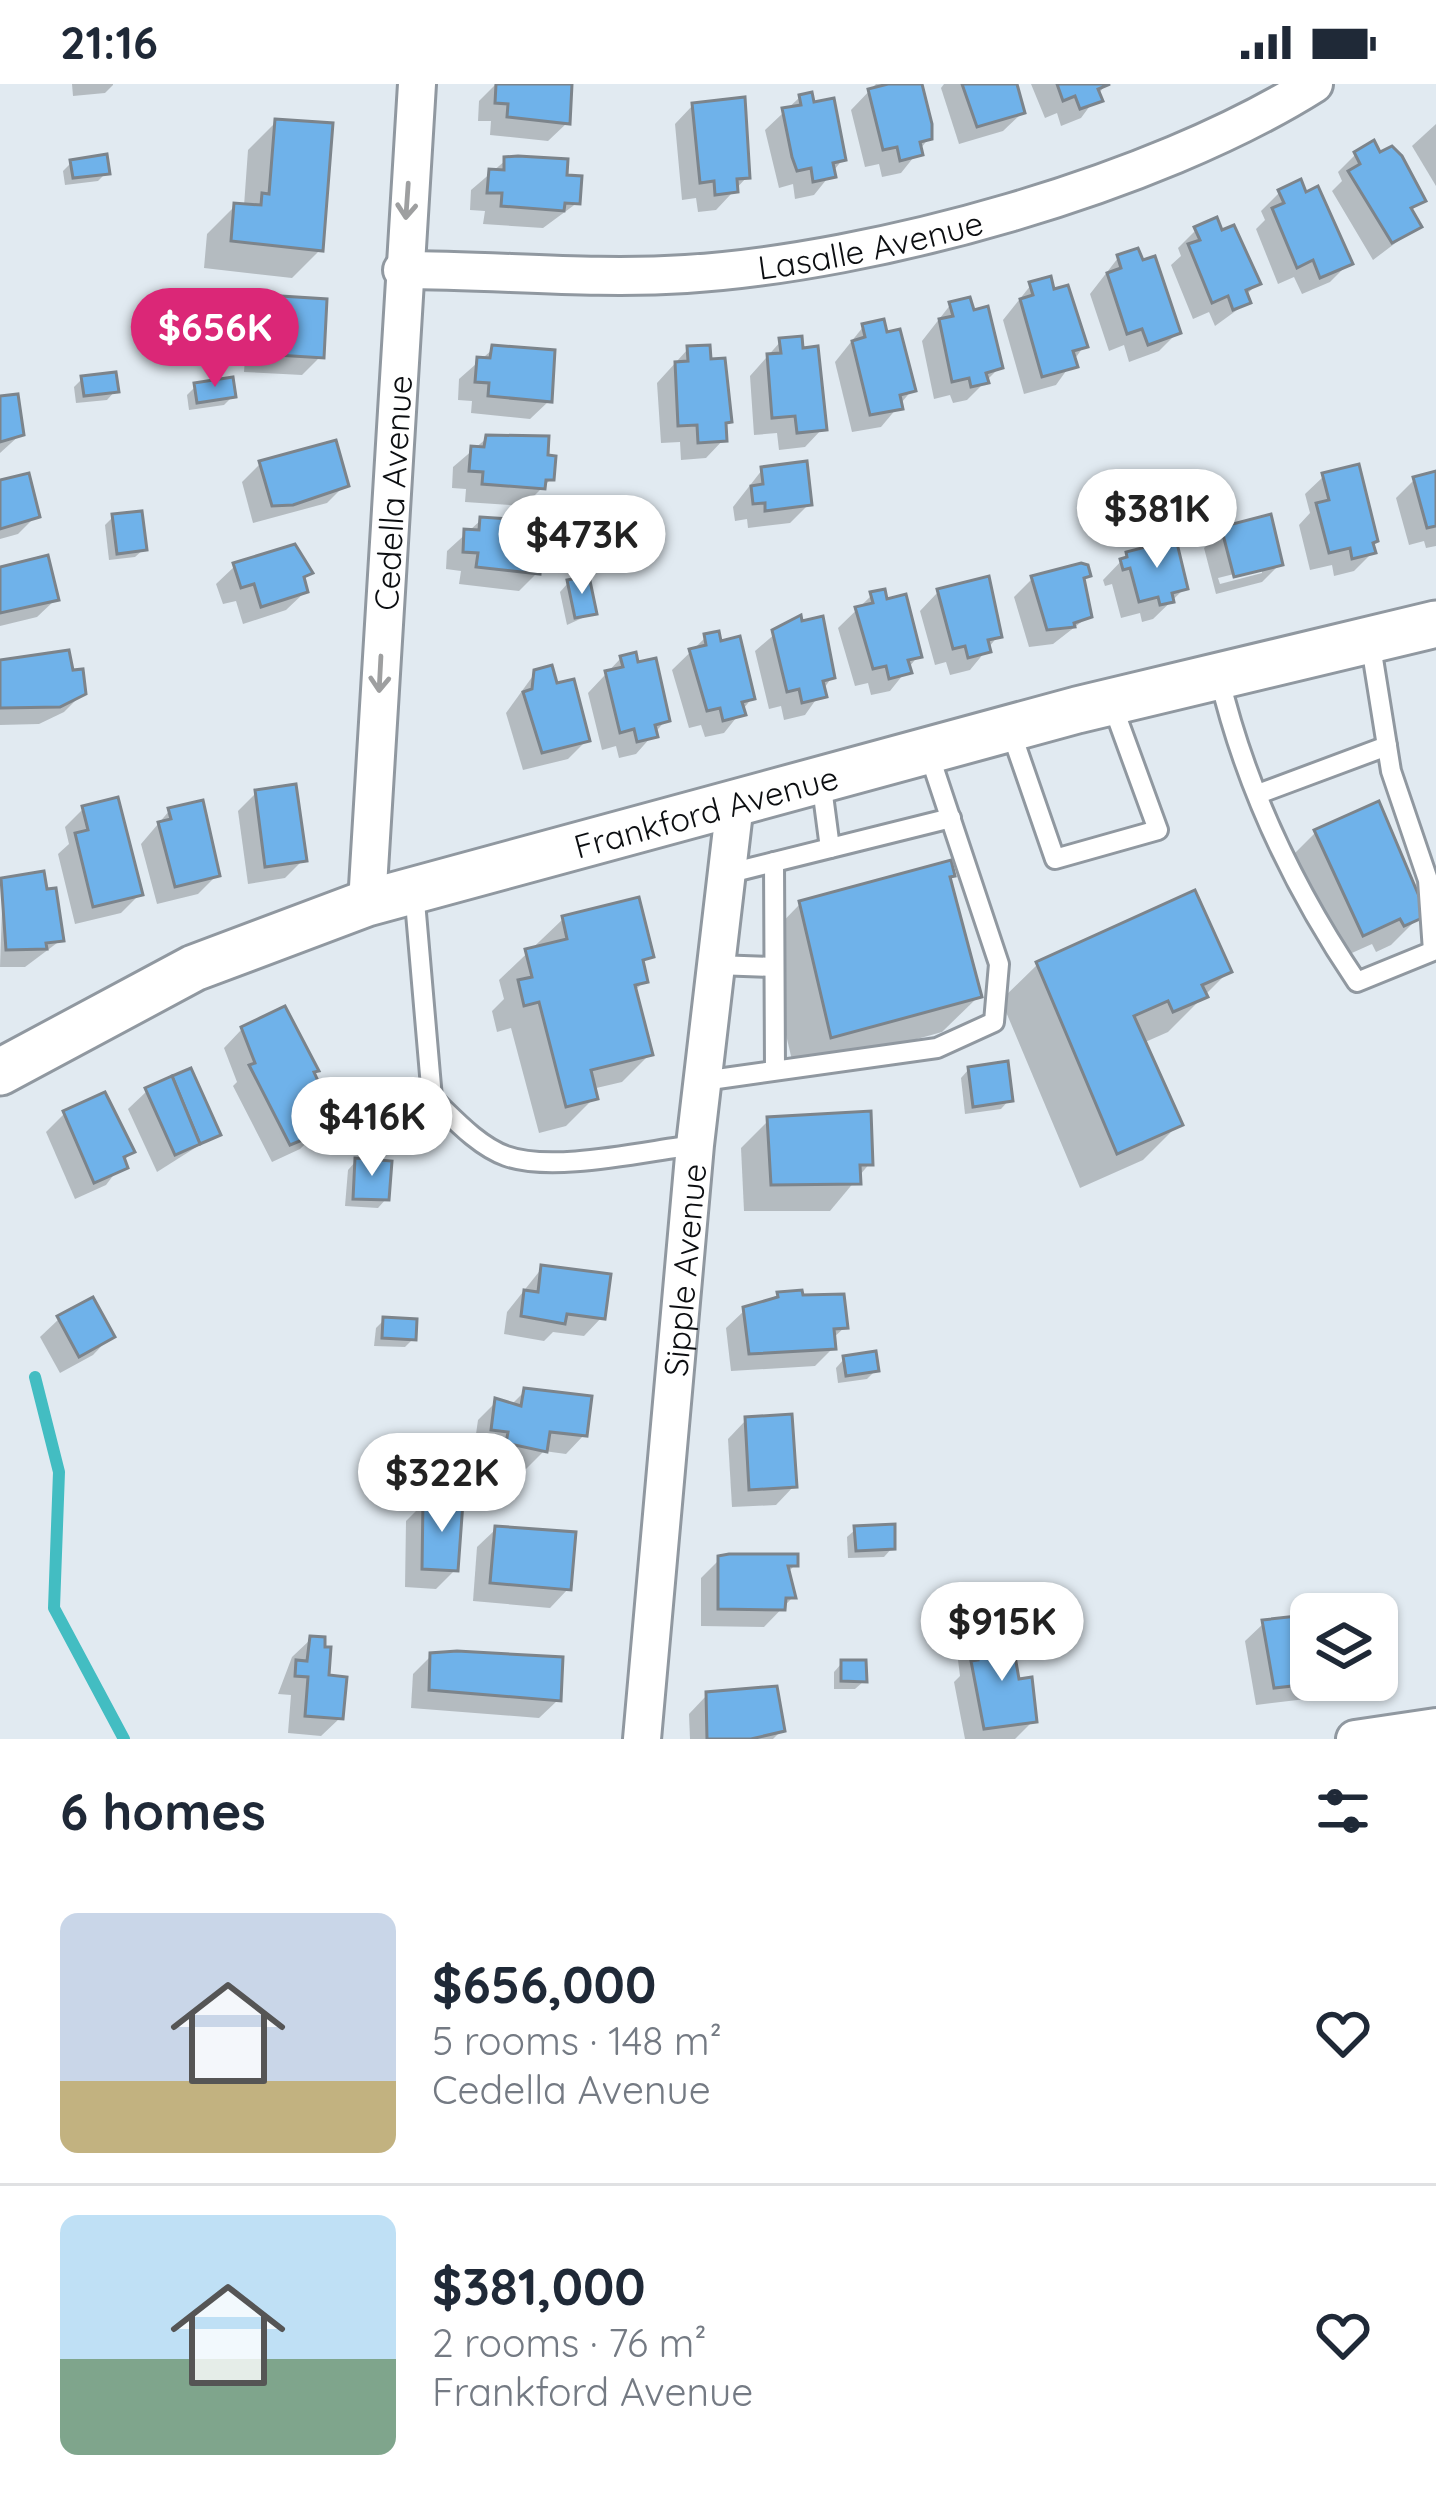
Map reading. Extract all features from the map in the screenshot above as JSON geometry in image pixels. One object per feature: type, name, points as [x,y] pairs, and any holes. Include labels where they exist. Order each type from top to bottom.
[{"type":"street","name":"Cedella Avenue","points":[[367,903],[402,270],[417,84]]},
{"type":"street","name":"Lasalle Avenue","points":[[402,270],[686,274],[819,257],[1051,199],[1167,156],[1314,84]]},
{"type":"street","name":"Frankford Avenue","points":[[0,1072],[194,968],[367,903],[1111,702],[1436,624]]},
{"type":"street","name":"Sipple Avenue","points":[[642,1739],[695,1145],[734,803]]},
{"type":"street","points":[[1355,1739],[1436,1727]]},
{"type":"lane","points":[[1219,676],[1232,732],[1304,904],[1357,982],[1433,951],[1428,880],[1387,746],[1370,640]]},
{"type":"lane","points":[[1010,729],[1054,859],[1158,830],[1111,702]]},
{"type":"lane","points":[[1258,794],[1387,746]]},
{"type":"lane","points":[[703,1081],[937,1048],[994,1022],[999,964],[928,751]]},
{"type":"lane","points":[[821,779],[830,848]]},
{"type":"lane","points":[[726,874],[951,818]]},
{"type":"lane","points":[[774,862],[775,1070]]},
{"type":"lane","points":[[415,890],[432,1097],[460,1125],[506,1156],[552,1161],[695,1145]]},
{"type":"lane","points":[[716,965],[774,967]]},
{"type":"building","points":[[496,84],[572,84],[570,124],[507,117],[508,104],[495,103]]},
{"type":"building","points":[[922,84],[932,124],[932,139],[920,142],[923,155],[900,161],[897,147],[883,150],[868,89]]},
{"type":"building","points":[[962,84],[1017,84],[1025,113],[977,127]]},
{"type":"building","points":[[1057,84],[1110,84],[1098,89],[1103,101],[1080,109],[1075,96],[1063,101]]},
{"type":"building","points":[[812,92],[814,102],[834,98],[846,160],[833,163],[836,177],[813,182],[811,168],[797,171],[782,108],[801,105],[799,95]]},
{"type":"building","points":[[745,97],[750,178],[737,179],[738,192],[715,195],[714,181],[700,183],[692,103]]},
{"type":"building","points":[[275,119],[333,123],[323,251],[231,241],[234,203],[261,205],[262,193],[269,194]]},
{"type":"building","points":[[1374,140],[1380,152],[1392,146],[1402,156],[1426,201],[1411,208],[1422,227],[1392,243],[1348,171],[1360,164],[1354,152]]},
{"type":"building","points":[[107,154],[110,174],[73,178],[70,160]]},
{"type":"building","points":[[504,157],[568,159],[567,175],[582,176],[580,204],[565,203],[564,211],[501,206],[502,193],[487,193],[489,169],[504,170]]},
{"type":"building","points":[[1301,179],[1306,192],[1318,186],[1353,264],[1320,278],[1313,260],[1297,268],[1272,208],[1284,203],[1278,190]]},
{"type":"building","points":[[1217,217],[1222,230],[1234,225],[1261,284],[1246,290],[1251,303],[1233,310],[1228,296],[1212,303],[1188,244],[1200,240],[1194,227]]},
{"type":"building","points":[[1138,248],[1143,260],[1155,256],[1181,333],[1148,345],[1142,329],[1127,334],[1107,273],[1121,268],[1117,255]]},
{"type":"building","points":[[1051,276],[1054,289],[1068,285],[1088,347],[1073,351],[1078,367],[1042,377],[1020,299],[1033,295],[1029,282]]},
{"type":"building","points":[[265,295],[327,299],[324,358],[261,354]]},
{"type":"building","points":[[970,297],[974,310],[988,306],[1003,368],[986,373],[989,383],[971,387],[969,378],[952,382],[939,319],[953,316],[949,302]]},
{"type":"building","points":[[884,319],[887,332],[900,329],[916,391],[900,395],[903,409],[870,415],[852,341],[865,337],[862,324]]},
{"type":"building","points":[[802,336],[803,348],[818,346],[827,430],[797,433],[795,416],[772,418],[767,354],[781,353],[779,338]]},
{"type":"building","points":[[492,345],[555,350],[552,402],[488,396],[489,383],[475,382],[477,357],[490,358]]},
{"type":"building","points":[[710,345],[711,359],[725,358],[732,422],[726,423],[727,441],[698,443],[697,425],[678,426],[675,362],[688,361],[687,346]]},
{"type":"building","points":[[116,372],[119,392],[84,396],[81,376]]},
{"type":"building","points":[[233,377],[236,397],[197,403],[194,383]]},
{"type":"building","points":[[18,394],[24,435],[0,442],[0,396]]},
{"type":"building","points":[[486,435],[549,436],[548,455],[556,456],[554,480],[546,480],[545,489],[482,484],[483,472],[469,471],[471,446],[484,447]]},
{"type":"building","points":[[336,440],[349,486],[293,505],[272,506],[259,461]]},
{"type":"building","points":[[807,461],[812,505],[765,511],[765,503],[753,504],[751,486],[763,484],[761,467]]},
{"type":"building","points":[[1359,464],[1378,541],[1373,543],[1376,553],[1352,559],[1350,548],[1329,553],[1316,503],[1329,500],[1322,473]]},
{"type":"building","points":[[1436,471],[1436,526],[1427,528],[1413,477]]},
{"type":"building","points":[[29,473],[40,517],[0,529],[0,480]]},
{"type":"building","points":[[142,511],[147,550],[117,554],[112,514]]},
{"type":"building","points":[[1271,514],[1283,565],[1234,577],[1221,527]]},
{"type":"building","points":[[480,517],[543,521],[540,574],[476,567],[478,553],[463,552],[464,529],[479,530]]},
{"type":"building","points":[[1176,539],[1188,589],[1172,593],[1174,602],[1160,605],[1158,597],[1139,602],[1130,568],[1123,570],[1120,559],[1127,557],[1126,552]]},
{"type":"building","points":[[295,544],[313,573],[304,577],[308,592],[261,607],[254,584],[241,588],[233,563]]},
{"type":"building","points":[[48,555],[59,600],[0,613],[0,567]]},
{"type":"building","points":[[1088,565],[1091,576],[1084,578],[1092,617],[1074,623],[1075,627],[1047,630],[1031,576]]},
{"type":"building","points":[[589,576],[597,614],[575,618],[567,580]]},
{"type":"building","points":[[989,576],[1002,637],[988,640],[991,652],[968,658],[965,646],[953,649],[937,589]]},
{"type":"building","points":[[885,589],[887,599],[906,594],[922,657],[908,660],[912,673],[889,679],[886,666],[873,669],[855,607],[873,603],[870,592]]},
{"type":"building","points":[[801,615],[802,621],[823,616],[835,678],[823,681],[827,697],[802,703],[799,689],[787,692],[772,630]]},
{"type":"building","points":[[719,631],[721,641],[740,636],[755,699],[742,702],[746,715],[723,721],[720,708],[707,711],[689,649],[706,645],[704,634]]},
{"type":"building","points":[[69,650],[73,670],[83,669],[86,694],[60,707],[0,708],[0,660]]},
{"type":"building","points":[[636,652],[638,662],[656,658],[670,721],[655,725],[658,737],[637,742],[634,729],[620,733],[605,671],[623,667],[620,656]]},
{"type":"building","points":[[552,665],[557,683],[574,679],[590,741],[542,753],[523,692],[532,689],[534,670]]},
{"type":"building","points":[[296,784],[307,861],[265,867],[255,790]]},
{"type":"building","points":[[118,797],[143,895],[93,907],[75,833],[88,830],[82,806]]},
{"type":"building","points":[[203,800],[220,876],[175,887],[158,822],[171,819],[168,808]]},
{"type":"building","points":[[1379,801],[1424,908],[1422,918],[1404,926],[1400,919],[1363,936],[1314,830]]},
{"type":"building","points":[[951,860],[955,876],[950,877],[982,997],[831,1038],[799,901]]},
{"type":"building","points":[[44,871],[47,889],[56,888],[64,941],[46,943],[47,949],[6,950],[1,878]]},
{"type":"building","points":[[1195,890],[1232,972],[1202,985],[1208,997],[1173,1012],[1168,1001],[1134,1016],[1183,1125],[1117,1154],[1036,962]]},
{"type":"building","points":[[639,897],[654,957],[643,960],[648,982],[635,985],[653,1055],[591,1070],[598,1099],[566,1107],[539,1002],[524,1006],[518,980],[532,977],[525,949],[567,939],[562,916]]},
{"type":"building","points":[[285,1006],[319,1071],[314,1072],[328,1103],[322,1132],[290,1145],[249,1065],[255,1063],[241,1027]]},
{"type":"building","points":[[1008,1061],[1013,1101],[973,1107],[968,1067]]},
{"type":"building","points":[[191,1068],[221,1135],[200,1144],[172,1076]]},
{"type":"building","points":[[172,1076],[200,1144],[175,1155],[145,1088]]},
{"type":"building","points":[[105,1092],[135,1152],[124,1157],[128,1168],[94,1183],[63,1111]]},
{"type":"building","points":[[871,1111],[873,1165],[860,1165],[861,1184],[771,1185],[767,1117]]},
{"type":"building","points":[[355,1158],[392,1161],[389,1200],[353,1199]]},
{"type":"building","points":[[541,1265],[611,1274],[605,1319],[567,1314],[565,1324],[521,1316],[524,1290],[538,1292]]},
{"type":"building","points":[[802,1290],[803,1295],[844,1294],[848,1328],[834,1329],[836,1349],[749,1354],[743,1307],[778,1297],[777,1292]]},
{"type":"building","points":[[93,1297],[115,1337],[79,1357],[57,1316]]},
{"type":"building","points":[[383,1317],[417,1319],[416,1340],[382,1338]]},
{"type":"building","points":[[876,1351],[879,1371],[846,1376],[843,1356]]},
{"type":"building","points":[[524,1388],[592,1396],[587,1436],[550,1432],[547,1452],[506,1443],[508,1432],[491,1430],[495,1398],[521,1406]]},
{"type":"building","points":[[792,1414],[797,1487],[749,1490],[745,1417]]},
{"type":"building","points":[[442,1467],[482,1470],[480,1495],[440,1491]]},
{"type":"building","points":[[423,1500],[463,1502],[458,1571],[422,1569]]},
{"type":"building","points":[[895,1524],[895,1549],[856,1551],[854,1526]]},
{"type":"building","points":[[495,1526],[576,1532],[571,1590],[490,1583]]},
{"type":"building","points":[[798,1554],[798,1566],[788,1566],[796,1598],[786,1598],[785,1610],[718,1609],[718,1556]]},
{"type":"building","points":[[1290,1617],[1290,1686],[1274,1688],[1262,1620]]},
{"type":"building","points":[[1011,1633],[1019,1679],[1032,1677],[1037,1722],[984,1729],[971,1661],[978,1660],[975,1638]]},
{"type":"building","points":[[310,1636],[325,1637],[325,1647],[331,1647],[329,1675],[347,1677],[343,1719],[305,1716],[308,1677],[295,1676],[296,1660],[307,1661]]},
{"type":"building","points":[[430,1653],[563,1657],[561,1701],[429,1690]]},
{"type":"building","points":[[841,1660],[866,1660],[867,1682],[841,1681]]},
{"type":"building","points":[[777,1686],[785,1731],[751,1739],[707,1739],[706,1692]]},
{"type":"waterway","points":[[35,1377],[59,1472],[54,1608],[124,1739]]}]
